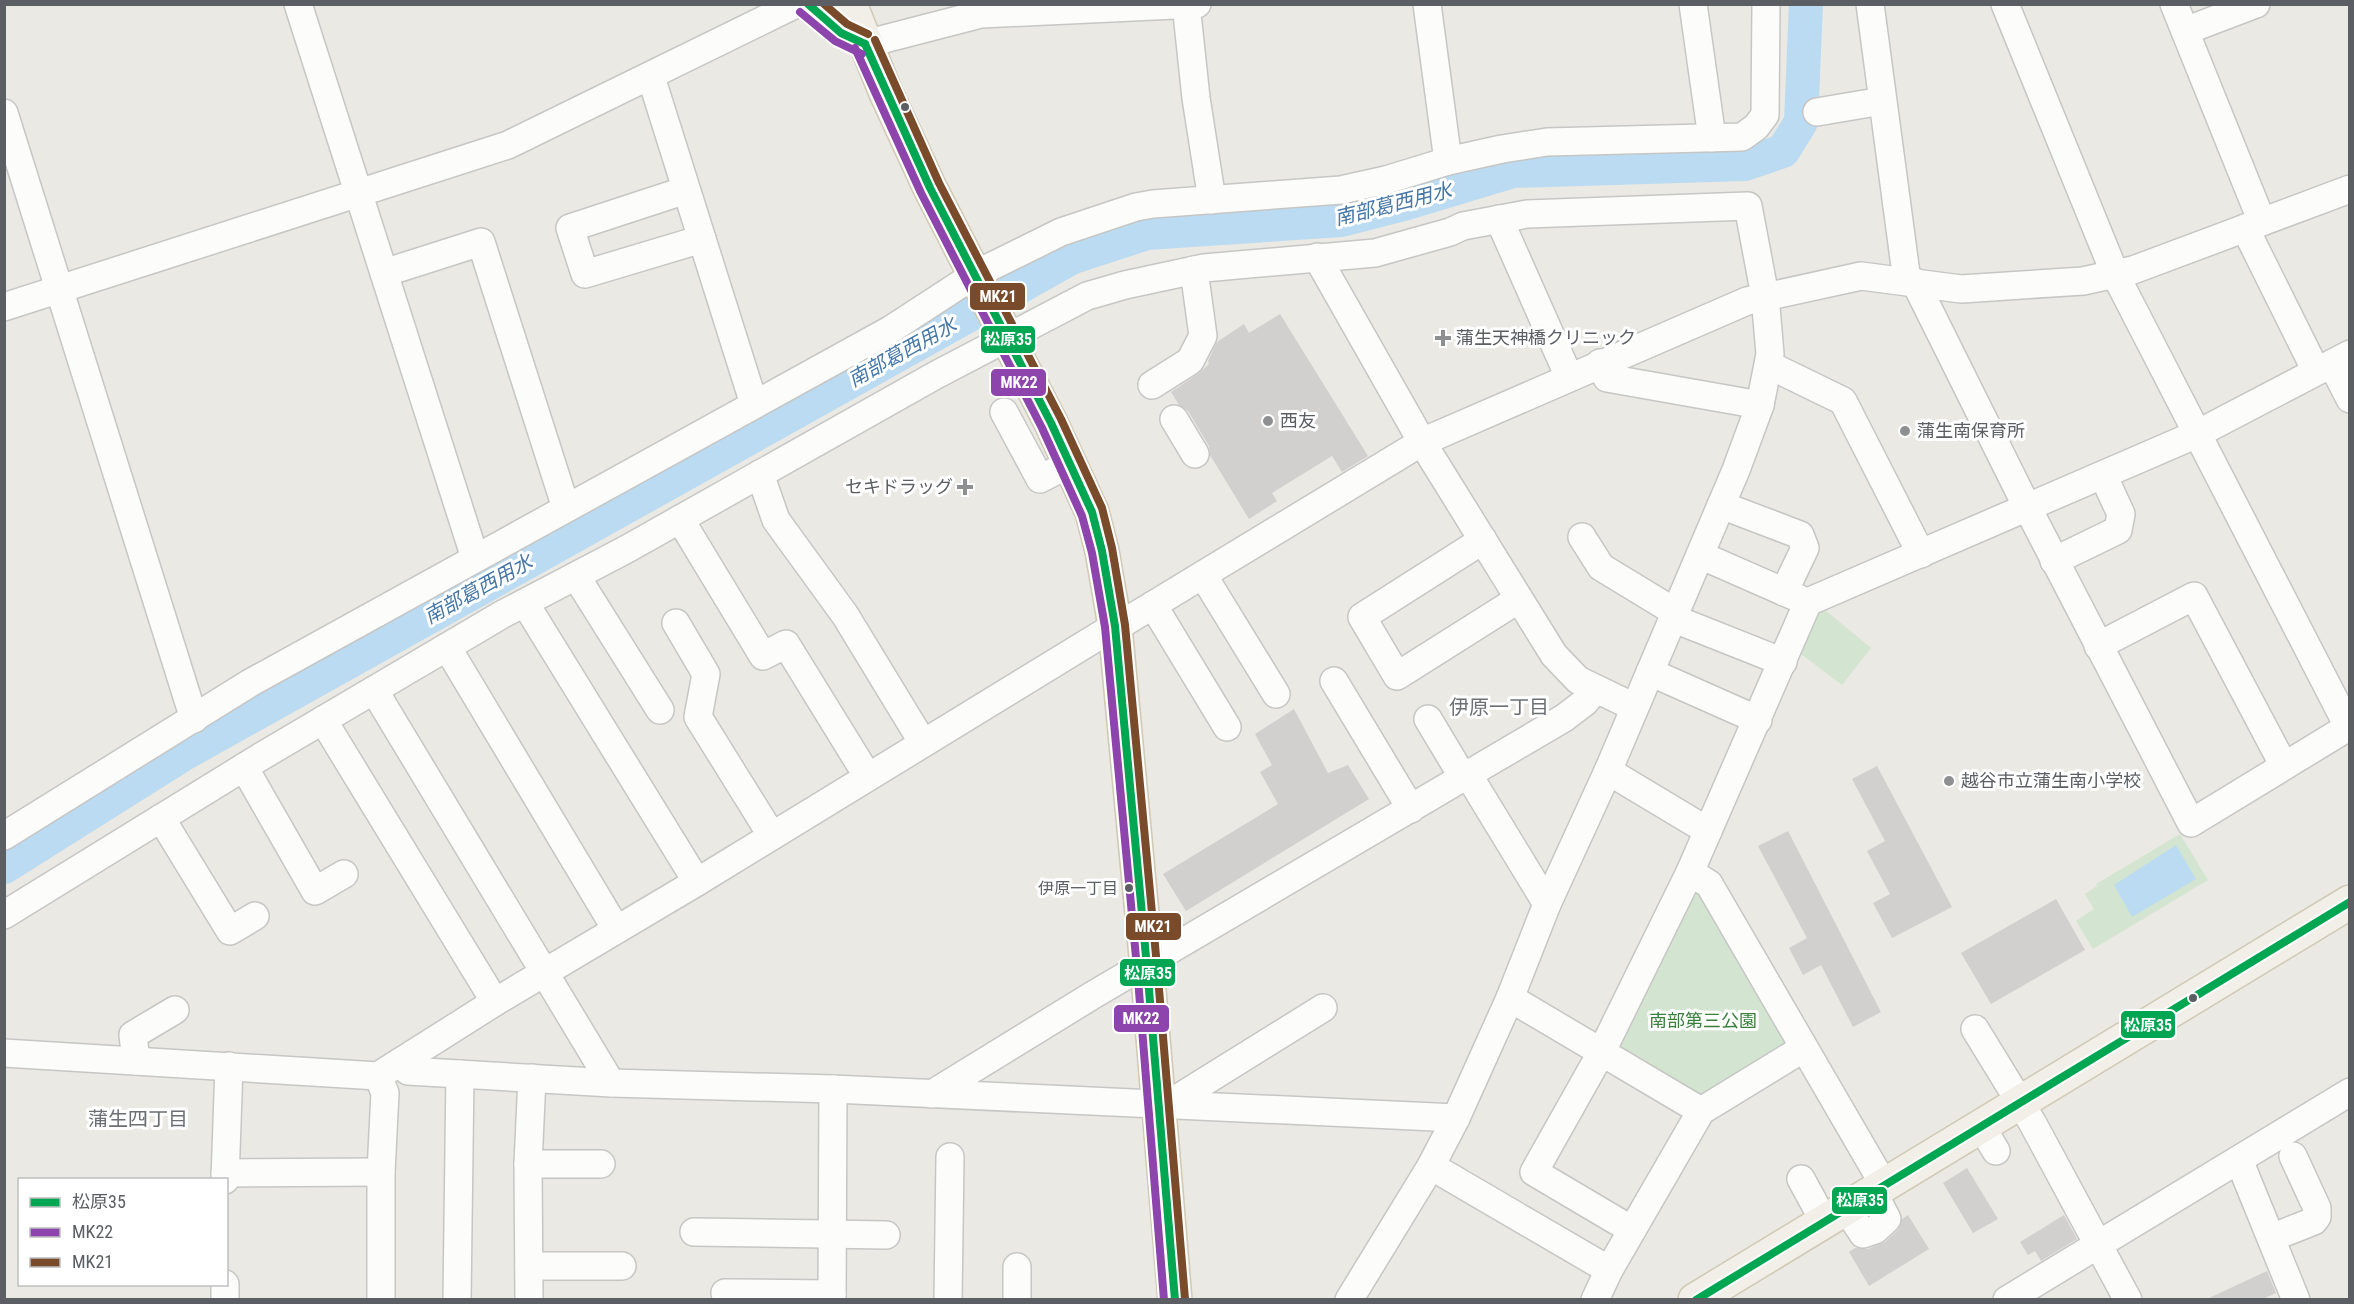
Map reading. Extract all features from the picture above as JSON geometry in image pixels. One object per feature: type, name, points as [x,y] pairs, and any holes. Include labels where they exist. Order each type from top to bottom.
[{"type":"main road","points":[[850,4],[865,44],[930,188],[1071,463],[1092,512],[1102,551],[1115,626],[1147,855],[1147,963],[1163,1105],[1175,1299]]},
{"type":"main road","points":[[1695,1299],[1857,1201],[1988,1138],[2019,1102],[2349,902]]},
{"type":"street","points":[[298,4],[475,558]]},
{"type":"street","points":[[4,307],[508,145],[651,77],[796,4]]},
{"type":"street","points":[[807,4],[843,34],[854,41],[865,44],[981,14],[1190,5],[1196,98],[1212,200]]},
{"type":"street","points":[[1427,4],[1448,161]]},
{"type":"street","points":[[1693,4],[1712,138]]},
{"type":"street","points":[[4,836],[261,677],[890,330],[1061,232],[1136,207],[1341,190],[1386,180],[1448,161],[1546,142],[1742,137],[1756,127],[1765,115],[1766,4]]},
{"type":"street","points":[[1870,4],[1882,101],[1911,282],[2191,823],[2349,728],[2115,274],[2006,5]]},
{"type":"street","points":[[2174,4],[2254,225],[2333,363],[2349,399]]},
{"type":"street","points":[[2185,32],[2256,4]]},
{"type":"street","points":[[651,77],[754,404]]},
{"type":"street","points":[[1817,112],[1882,101]]},
{"type":"street","points":[[4,113],[194,719]]},
{"type":"street","points":[[381,1299],[381,1172],[385,1093],[389,1069],[495,1002],[697,882],[1115,626],[1291,528],[1360,485],[1422,442],[1600,363],[1747,301],[1765,296],[1861,276],[1961,289],[2053,284],[2115,274],[2133,270],[2349,189]]},
{"type":"street","points":[[686,190],[570,228],[585,274],[702,239]]},
{"type":"street","points":[[4,915],[244,767],[447,647],[680,519],[1006,334],[1086,296],[1194,270],[1375,253],[1450,232],[1463,226],[1527,214],[1748,206],[1765,296],[1769,365],[1760,405],[1722,505],[1456,1118],[1431,1166],[1349,1299]]},
{"type":"street","points":[[1499,219],[1569,377]]},
{"type":"street","points":[[384,273],[481,242],[566,508]]},
{"type":"street","points":[[1317,257],[1422,442],[1554,656],[1578,680],[1634,707]]},
{"type":"street","points":[[1152,385],[1190,361],[1203,336],[1194,270]]},
{"type":"street","points":[[1600,363],[1607,378],[1760,405]]},
{"type":"street","points":[[1700,555],[1796,597],[1921,554],[2103,475],[2197,434],[2333,363]]},
{"type":"street","points":[[1769,365],[1842,400],[1921,554]]},
{"type":"street","points":[[1004,412],[1040,479],[1071,463]]},
{"type":"street","points":[[1174,419],[1195,454]]},
{"type":"street","points":[[760,474],[776,520],[845,615],[923,743]]},
{"type":"street","points":[[2054,561],[2118,530],[2121,514],[2103,475]]},
{"type":"street","points":[[1632,1230],[1534,1172],[1601,1053],[1690,872],[1782,662],[1804,548],[1800,535],[1722,505]]},
{"type":"street","points":[[680,519],[763,656],[786,644],[868,777]]},
{"type":"street","points":[[1582,537],[1601,567],[1674,615],[1782,662]]},
{"type":"street","points":[[1482,540],[1362,617],[1397,676],[1519,599]]},
{"type":"street","points":[[1203,575],[1276,694]]},
{"type":"street","points":[[576,576],[660,710]]},
{"type":"street","points":[[2098,646],[2194,596],[2284,766]]},
{"type":"street","points":[[525,603],[697,882]]},
{"type":"street","points":[[1153,605],[1227,727]]},
{"type":"street","points":[[676,623],[706,674],[698,717],[772,836]]},
{"type":"street","points":[[447,647],[616,929]]},
{"type":"street","points":[[1650,672],[1758,720]]},
{"type":"street","points":[[1334,681],[1411,809]]},
{"type":"street","points":[[932,1094],[1147,963],[1564,718],[1585,702],[1596,689]]},
{"type":"street","points":[[374,690],[611,1083]]},
{"type":"street","points":[[1428,719],[1547,904]]},
{"type":"street","points":[[323,720],[495,1002]]},
{"type":"street","points":[[244,767],[315,891],[344,874]]},
{"type":"street","points":[[1608,771],[1708,831]]},
{"type":"street","points":[[161,818],[230,932],[255,916]]},
{"type":"street","points":[[1690,872],[1709,884],[1804,1048],[1857,1201]]},
{"type":"street","points":[[1510,998],[1701,1111]]},
{"type":"street","points":[[1163,1105],[1323,1008]]},
{"type":"street","points":[[136,1061],[133,1035],[175,1010]]},
{"type":"street","points":[[1975,1029],[2019,1102],[2041,1154],[2099,1244],[2128,1299]]},
{"type":"street","points":[[1595,1299],[1609,1270],[1701,1111],[1748,1086],[1804,1048]]},
{"type":"street","points":[[4,1053],[229,1066],[389,1069],[611,1083],[834,1089],[1456,1118]]},
{"type":"street","points":[[229,1066],[225,1176],[381,1172]]},
{"type":"street","points":[[457,1299],[460,1074]]},
{"type":"street","points":[[529,1299],[528,1164],[532,1078]]},
{"type":"street","points":[[725,1293],[832,1297],[834,1089]]},
{"type":"street","points":[[2007,1299],[2349,1092]]},
{"type":"street","points":[[2271,1238],[2314,1221],[2317,1217],[2317,1208],[2293,1156]]},
{"type":"street","points":[[948,1299],[950,1157]]},
{"type":"street","points":[[2239,1160],[2296,1299]]},
{"type":"street","points":[[528,1164],[601,1164]]},
{"type":"street","points":[[1431,1166],[1609,1270]]},
{"type":"street","points":[[1801,1179],[1857,1201]]},
{"type":"street","points":[[694,1232],[886,1234]]},
{"type":"street","points":[[529,1266],[622,1266]]},
{"type":"street","points":[[1017,1267],[1017,1299]]},
{"type":"green space","points":[[1825,610],[1871,648],[1842,685],[1801,654],[1817,613]]},
{"type":"green space","points":[[2180,834],[2208,880],[2093,949],[2076,921],[2094,909],[2085,894],[2097,886],[2096,884]]},
{"type":"green space","name":"南部第三公園","points":[[1693,892],[1704,892],[1787,1036],[1786,1047],[1704,1097],[1697,1098],[1618,1051]]},
{"type":"water","points":[[2176,845],[2196,879],[2132,917],[2114,885]]},
{"type":"building","points":[[1280,314],[1368,456],[1342,472],[1332,456],[1272,493],[1277,501],[1249,519],[1210,455],[1209,446],[1188,411],[1179,405],[1171,392],[1209,364],[1208,361],[1217,342],[1244,324],[1249,333]]},
{"type":"building","points":[[1294,709],[1328,773],[1348,765],[1369,799],[1186,911],[1163,874],[1278,804],[1260,772],[1272,765],[1255,734]]},
{"type":"building","points":[[1877,766],[1952,907],[1892,938],[1873,903],[1890,894],[1867,851],[1885,841],[1852,779]]},
{"type":"building","points":[[1788,831],[1881,1012],[1853,1027],[1821,965],[1803,975],[1789,948],[1807,938],[1758,846]]},
{"type":"building","points":[[2056,899],[2085,950],[1991,1004],[1961,953]]},
{"type":"building","points":[[1967,1168],[1998,1219],[1973,1233],[1943,1183]]},
{"type":"building","points":[[1908,1215],[1929,1249],[1869,1286],[1849,1252],[1855,1248],[1868,1249],[1885,1242],[1898,1230],[1902,1219]]},
{"type":"building","points":[[2064,1215],[2077,1239],[2041,1261],[2035,1251],[2028,1255],[2020,1242]]},
{"type":"building","points":[[2267,1271],[2276,1293],[2263,1299],[2207,1299]]},
{"type":"waterway","name":"南部葛西用水","points":[[4,867],[182,755],[1073,257],[1147,233],[1341,220],[1513,171],[1745,164],[1783,151],[1801,122],[1806,4]]},
{"type":"transit line","name":"松原35","points":[[808,4],[841,33],[865,44]]},
{"type":"transit line","name":"MK21","points":[[824,4],[847,24],[868,34]]},
{"type":"transit line","name":"MK22","points":[[800,12],[835,41],[862,54]]},
{"type":"transit line","name":"MK21","points":[[875,40],[939,183],[1061,419],[1102,508],[1112,548],[1125,625],[1185,1299]]},
{"type":"transit line","name":"松原35","points":[[865,44],[930,188],[1051,423],[1092,512],[1102,551],[1115,626],[1175,1300]]},
{"type":"transit line","name":"MK22","points":[[855,48],[921,193],[1042,428],[1082,516],[1092,553],[1105,627],[1138,979],[1164,1300]]},
{"type":"transit line","name":"松原35","points":[[1696,1300],[2350,902]]},
{"type":"place","name":"蒲生天神橋クリニック","points":[[1443,338]]},
{"type":"place","name":"西友","points":[[1268,421]]},
{"type":"place","name":"蒲生南保育所","points":[[1905,431]]},
{"type":"place","name":"セキドラッグ","points":[[965,487]]},
{"type":"place","name":"越谷市立蒲生南小学校","points":[[1949,781]]},
{"type":"place","name":"伊原一丁目","points":[[1129,888]]},
{"type":"district","name":"伊原一丁目","points":[[1499,707]]},
{"type":"district","name":"蒲生四丁目","points":[[138,1119]]}]
